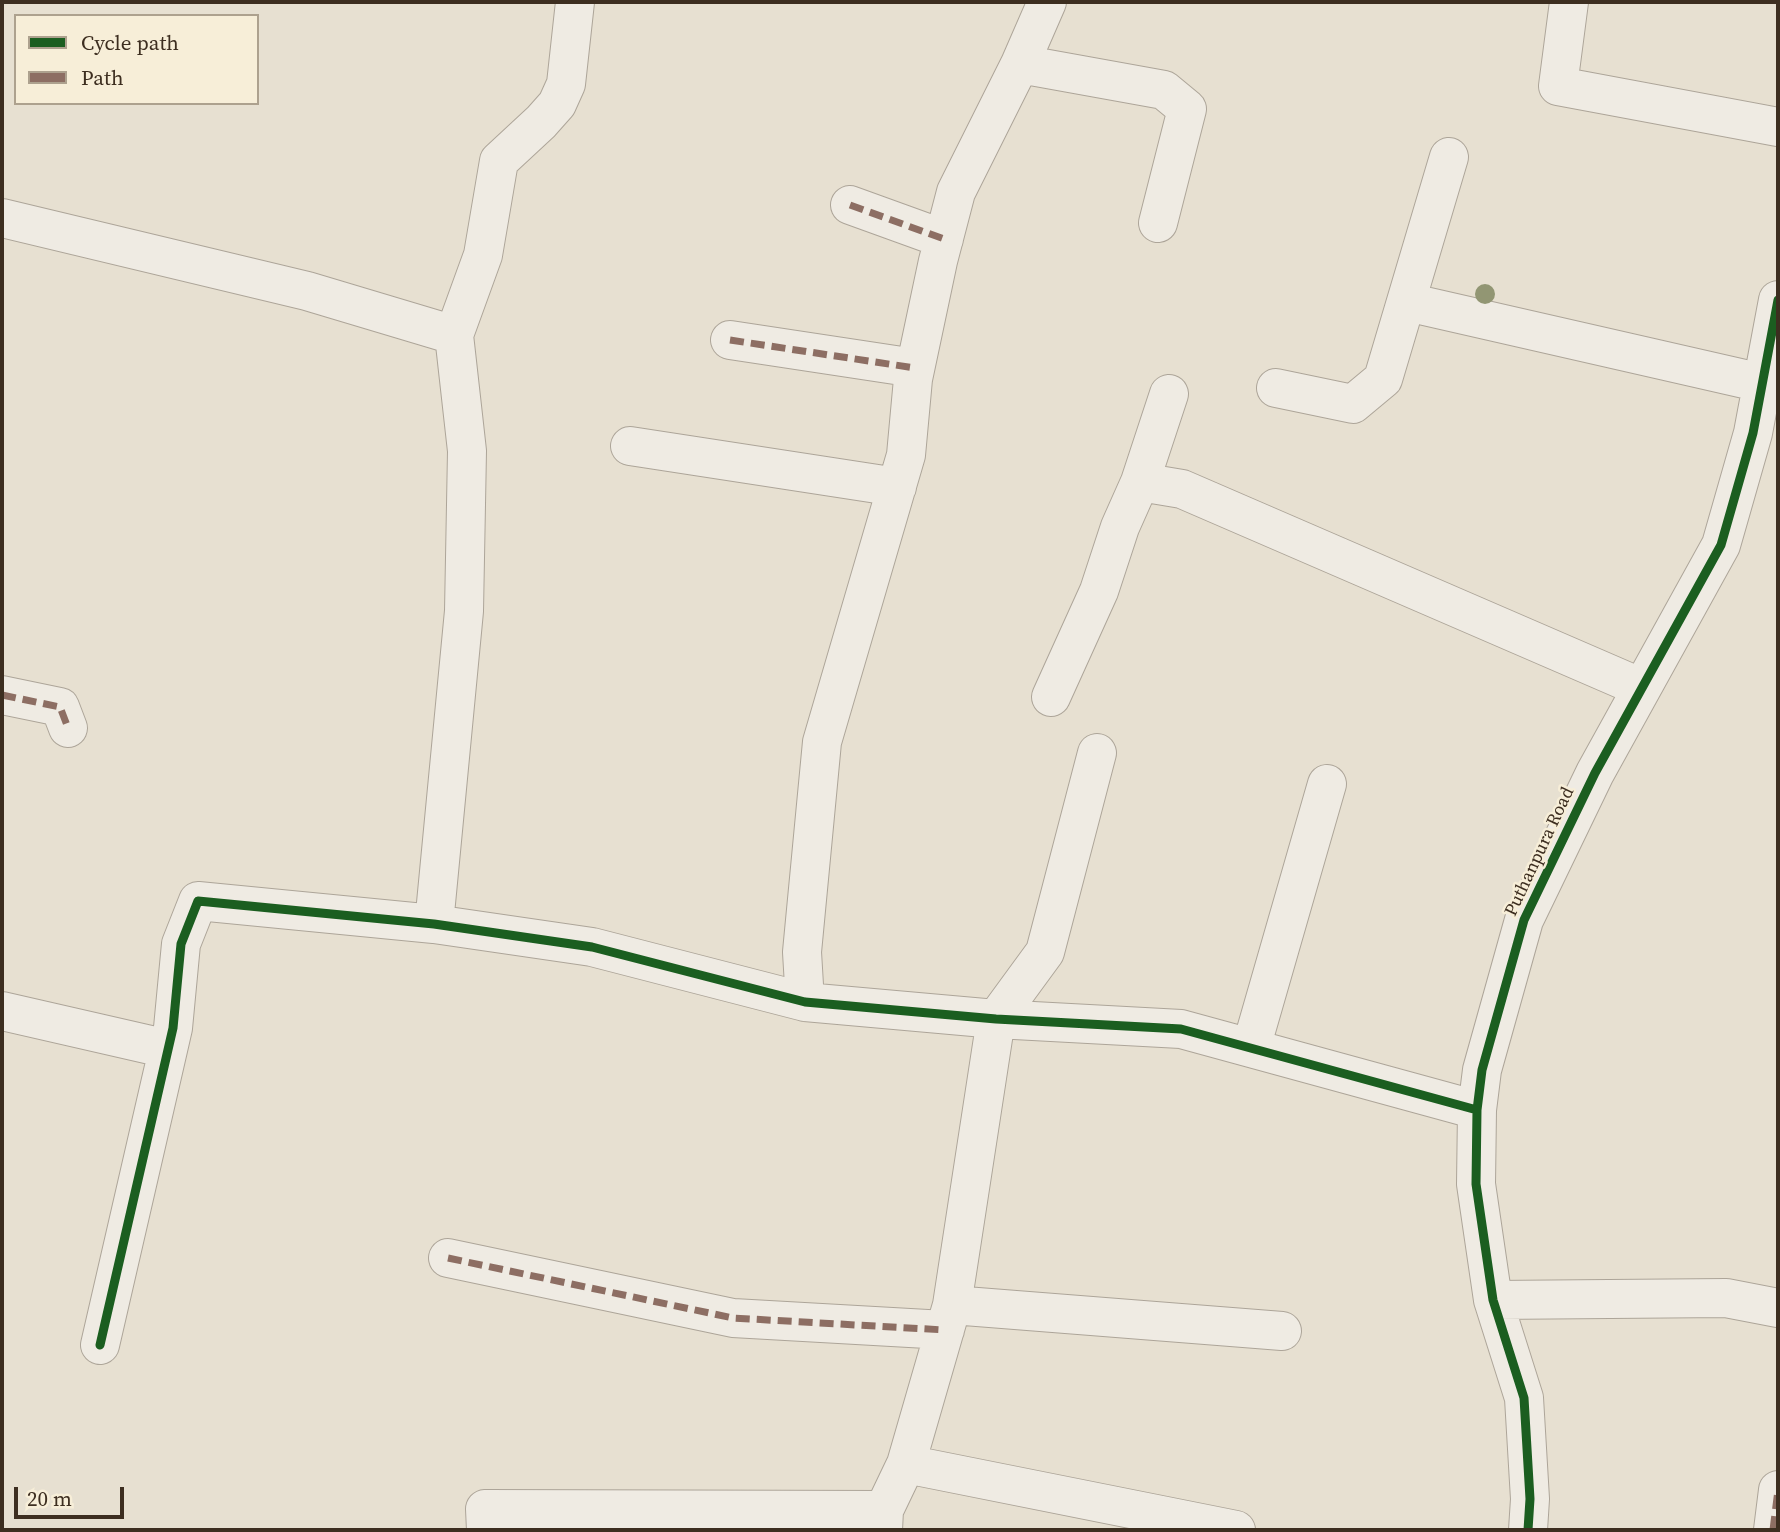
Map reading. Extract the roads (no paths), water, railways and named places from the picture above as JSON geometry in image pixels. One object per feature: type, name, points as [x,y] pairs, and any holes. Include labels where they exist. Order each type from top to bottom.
[{"type":"street","points":[[434,924],[464,611],[467,451],[454,335],[483,254],[499,161],[541,122],[556,104],[566,85],[575,2]]},
{"type":"street","points":[[805,1002],[802,952],[822,742],[906,454],[915,368],[956,192],[1020,64],[1047,2]]},
{"type":"street","points":[[1569,2],[1558,86],[1778,127]]},
{"type":"street","points":[[1020,64],[1164,90],[1187,109],[1158,223]]},
{"type":"street","points":[[1276,387],[1353,404],[1383,379],[1449,157]]},
{"type":"street","points":[[850,205],[944,239]]},
{"type":"street","points":[[2,218],[307,291],[454,335]]},
{"type":"street","name":"Puthanpura Road","points":[[1528,1530],[1530,1499],[1524,1398],[1493,1300],[1476,1184],[1477,1110],[1482,1070],[1524,920],[1595,773],[1721,545],[1754,433],[1778,300]]},
{"type":"street","points":[[1406,302],[1762,383]]},
{"type":"street","points":[[730,340],[915,368]]},
{"type":"street","points":[[1051,697],[1099,592],[1169,394]]},
{"type":"street","points":[[630,446],[897,486]]},
{"type":"street","points":[[1140,482],[1182,489],[1642,688]]},
{"type":"street","points":[[2,695],[60,707],[68,728]]},
{"type":"street","points":[[485,1520],[884,1520],[906,1464],[948,1317],[996,1019],[1045,952],[1097,753]]},
{"type":"street","points":[[1251,1048],[1327,784]]},
{"type":"street","points":[[100,1345],[173,1028],[181,944],[198,901],[434,924],[592,947],[805,1002],[996,1019],[1181,1029],[1477,1110]]},
{"type":"street","points":[[2,1011],[168,1049]]},
{"type":"street","points":[[449,1258],[733,1318],[948,1317],[1282,1331]]},
{"type":"street","points":[[1493,1300],[1726,1298],[1778,1308]]},
{"type":"street","points":[[906,1464],[1236,1530]]},
{"type":"street","points":[[1773,1530],[1778,1490]]}]
